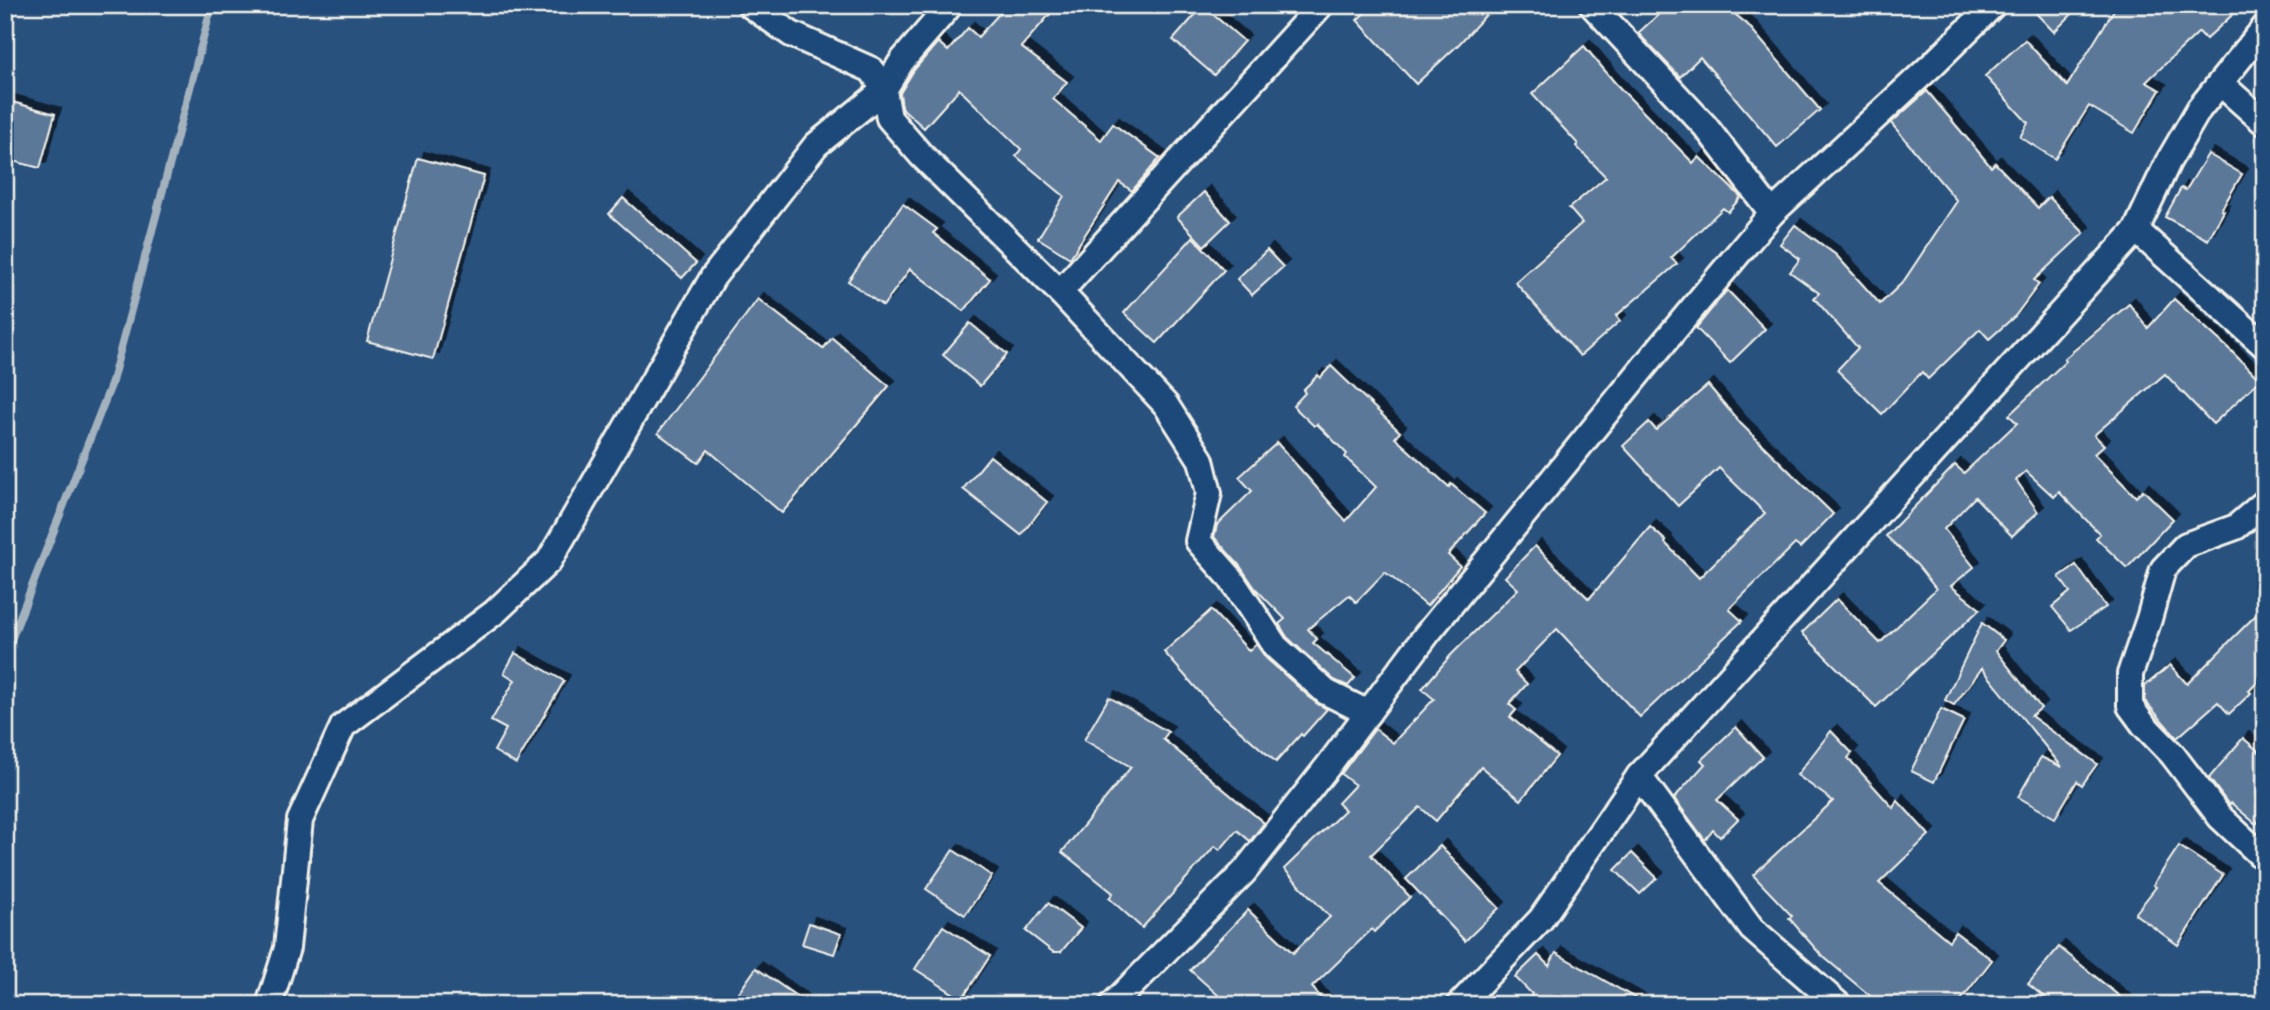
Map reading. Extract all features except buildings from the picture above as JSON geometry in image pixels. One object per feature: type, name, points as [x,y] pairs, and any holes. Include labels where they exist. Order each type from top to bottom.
[{"type":"street","points":[[750,5],[791,34],[872,70],[884,90],[889,118],[921,155],[1060,292],[1166,405],[1200,460],[1209,493],[1198,541],[1228,576],[1276,647],[1326,692],[1368,713]]},
{"type":"street","points":[[269,1005],[287,948],[300,820],[343,726],[495,612],[549,561],[713,277],[816,145],[884,90],[902,61],[950,5]]},
{"type":"street","points":[[1060,292],[1321,5]]},
{"type":"street","points":[[1592,5],[1705,126],[1772,212]]},
{"type":"street","points":[[1112,1005],[1244,872],[1445,612],[1772,212],[1993,5]]},
{"type":"street","points":[[1460,1005],[1541,919],[1639,776],[2136,230],[2174,152],[2199,109],[2265,27]]},
{"type":"street","points":[[2220,83],[2265,123]]},
{"type":"street","points":[[2136,230],[2265,346]]},
{"type":"street","points":[[2265,502],[2236,527],[2186,545],[2163,569],[2130,674],[2130,706],[2172,754],[2220,817],[2265,859]]},
{"type":"street","points":[[1639,776],[1752,929],[1839,1005]]},
{"type":"waterway","points":[[5,655],[111,385],[212,5]]}]
